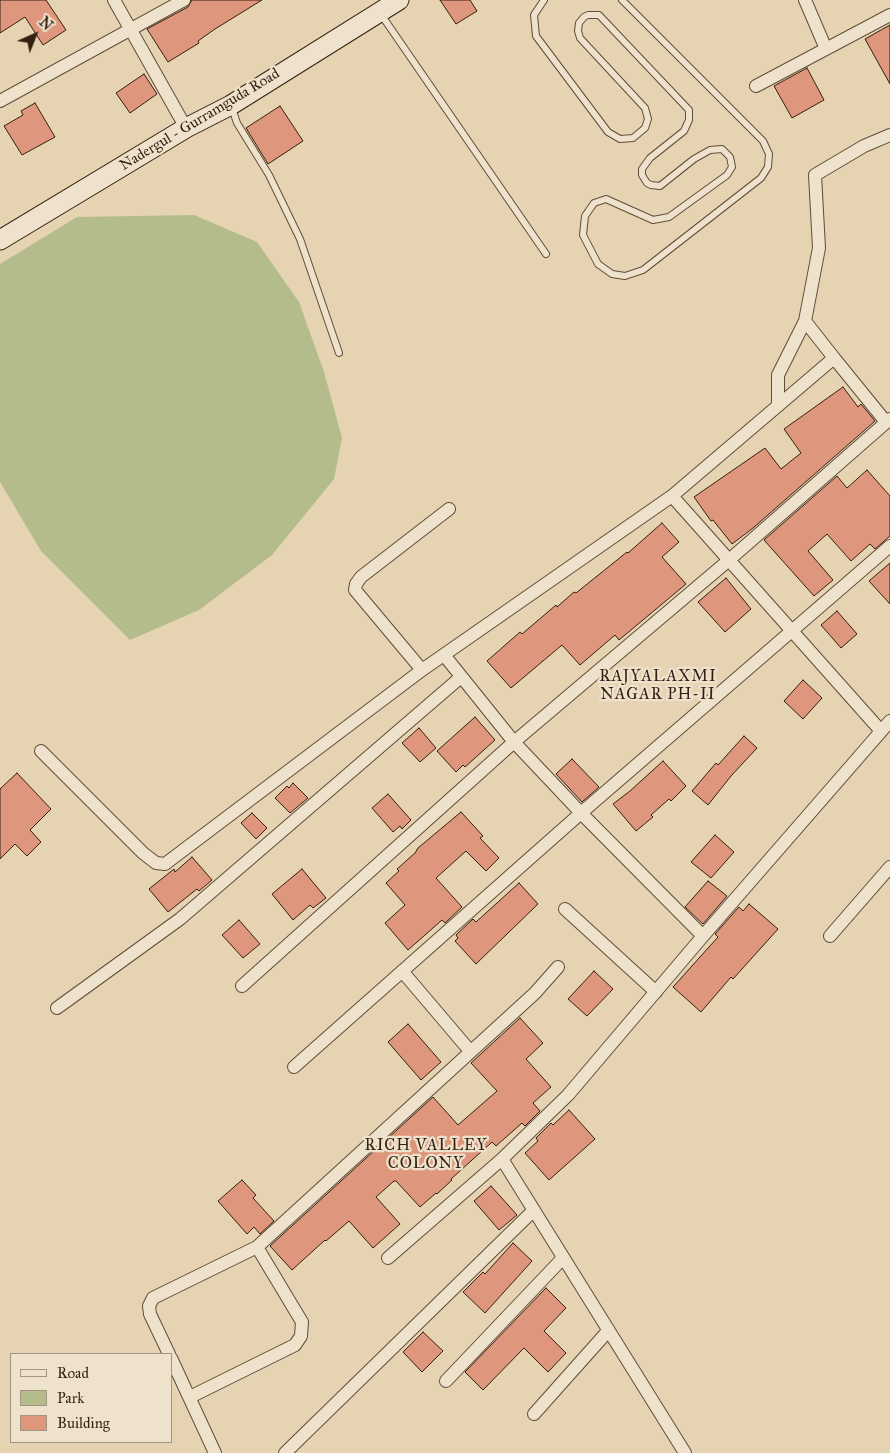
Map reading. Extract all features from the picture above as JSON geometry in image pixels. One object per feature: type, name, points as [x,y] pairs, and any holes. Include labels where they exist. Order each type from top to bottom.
[{"type":"main road","name":"Nadergul - Gurramguda Road","points":[[0,240],[186,128],[230,104],[399,0]]},
{"type":"street","points":[[114,0],[186,128]]},
{"type":"street","points":[[0,101],[184,0]]},
{"type":"street","points":[[805,0],[826,49]]},
{"type":"street","points":[[756,86],[890,15]]},
{"type":"street","points":[[778,406],[778,375],[805,321],[819,248],[814,175],[864,146],[890,135]]},
{"type":"street","points":[[242,986],[514,742],[729,560],[888,420],[834,358],[805,321]]},
{"type":"street","points":[[41,751],[143,853],[156,863],[165,864],[422,670],[672,496],[834,358]]},
{"type":"street","points":[[672,496],[881,731]]},
{"type":"street","points":[[422,670],[355,590],[356,584],[361,577],[448,508]]},
{"type":"street","points":[[294,1066],[581,813],[890,546]]},
{"type":"street","points":[[444,655],[514,742],[581,813],[703,936]]},
{"type":"street","points":[[57,1008],[180,919],[461,677]]},
{"type":"street","points":[[388,1258],[502,1159],[568,1094],[890,721]]},
{"type":"street","points":[[830,936],[890,867]]},
{"type":"street","points":[[565,909],[656,992]]},
{"type":"street","points":[[169,1353],[150,1314],[149,1306],[153,1298],[257,1248],[535,993],[558,967]]},
{"type":"street","points":[[402,971],[470,1052]]},
{"type":"street","points":[[502,1159],[685,1453]]},
{"type":"street","points":[[286,1453],[534,1210]]},
{"type":"street","points":[[190,1397],[295,1345],[301,1336],[302,1322],[257,1248]]},
{"type":"street","points":[[446,1382],[563,1258]]},
{"type":"street","points":[[534,1414],[608,1331]]},
{"type":"street","points":[[172,1360],[215,1453]]},
{"type":"lane","points":[[544,0],[534,15],[536,36],[608,132],[620,139],[633,138],[645,128],[648,119],[645,108],[580,38],[578,31],[579,23],[588,15],[600,15],[689,110],[689,120],[684,131],[650,158],[642,169],[642,176],[647,183],[660,186],[710,150],[722,149],[730,157],[732,167],[727,175],[669,217],[653,220],[606,198],[594,203],[585,216],[583,235],[598,264],[612,274],[625,276],[643,270],[761,178],[768,167],[769,154],[763,140],[622,0]]},
{"type":"lane","points":[[380,12],[546,254]]},
{"type":"lane","points":[[230,104],[237,123],[269,175],[300,239],[339,353]]},
{"type":"green space","points":[[194,215],[257,242],[299,302],[324,372],[342,438],[334,479],[272,555],[199,610],[130,640],[41,551],[0,482],[0,264],[77,217]]},
{"type":"building","points":[[0,0],[46,0],[66,30],[43,45],[25,17],[0,33]]},
{"type":"building","points":[[192,0],[262,0],[215,29],[198,41],[199,43],[168,62],[147,29],[188,7]]},
{"type":"building","points":[[440,0],[470,0],[477,11],[456,24]]},
{"type":"building","points":[[890,25],[890,84],[865,39]]},
{"type":"building","points":[[807,68],[824,100],[792,118],[774,86]]},
{"type":"building","points":[[144,74],[157,94],[130,113],[116,93]]},
{"type":"building","points":[[35,103],[55,137],[22,155],[4,126],[23,115],[21,111]]},
{"type":"building","points":[[280,106],[303,141],[268,164],[246,128]]},
{"type":"building","points":[[843,387],[858,407],[861,404],[875,421],[753,528],[732,544],[713,520],[711,521],[694,497],[765,448],[781,469],[801,453],[784,429]]},
{"type":"building","points":[[867,470],[890,496],[890,536],[875,549],[870,544],[851,561],[827,534],[808,551],[833,580],[814,596],[764,540],[837,476],[847,488]]},
{"type":"building","points":[[662,523],[679,542],[662,557],[686,584],[619,640],[615,635],[580,665],[562,645],[511,688],[487,661],[520,632],[522,634],[556,605],[557,607],[574,592],[576,593],[628,553]]},
{"type":"building","points":[[890,563],[890,604],[869,581]]},
{"type":"building","points":[[726,578],[751,609],[725,632],[698,602]]},
{"type":"building","points":[[837,611],[857,634],[841,648],[821,625]]},
{"type":"building","points":[[803,680],[822,698],[803,719],[784,701]]},
{"type":"building","points":[[475,717],[495,740],[465,767],[463,765],[456,772],[437,751]]},
{"type":"building","points":[[419,728],[436,748],[420,762],[402,743]]},
{"type":"building","points":[[744,736],[757,748],[708,805],[692,791],[716,763],[718,765]]},
{"type":"building","points":[[572,759],[599,787],[582,802],[556,774]]},
{"type":"building","points":[[663,761],[686,786],[671,801],[669,799],[651,815],[653,817],[636,831],[613,804]]},
{"type":"building","points":[[17,773],[51,809],[30,830],[41,842],[27,856],[15,844],[0,859],[0,789]]},
{"type":"building","points":[[293,783],[308,798],[290,813],[275,798],[287,786],[289,788]]},
{"type":"building","points":[[388,794],[411,820],[402,829],[400,826],[393,832],[372,808]]},
{"type":"building","points":[[461,812],[483,836],[480,838],[499,858],[486,871],[466,851],[436,878],[462,907],[445,923],[442,920],[408,950],[385,923],[405,905],[386,883],[418,848]]},
{"type":"building","points":[[252,813],[267,828],[256,839],[241,823]]},
{"type":"building","points":[[715,835],[734,852],[711,878],[691,862]]},
{"type":"building","points":[[192,857],[212,880],[199,891],[197,889],[168,912],[149,889],[174,869],[175,872]]},
{"type":"building","points":[[302,869],[326,898],[313,908],[310,905],[293,920],[272,894]]},
{"type":"building","points":[[708,881],[727,896],[703,924],[685,907]]},
{"type":"building","points":[[519,883],[538,904],[476,964],[455,941],[458,938],[456,935],[473,919],[476,922]]},
{"type":"building","points":[[749,904],[778,929],[733,979],[731,977],[701,1012],[673,987],[718,937],[715,934],[739,907],[743,911]]},
{"type":"building","points":[[239,920],[260,944],[243,958],[222,935]]},
{"type":"building","points":[[594,971],[613,989],[587,1016],[568,999]]},
{"type":"building","points":[[520,1018],[543,1043],[526,1059],[551,1087],[533,1103],[540,1111],[525,1126],[522,1123],[496,1146],[492,1142],[437,1194],[420,1207],[394,1181],[376,1197],[400,1224],[373,1248],[349,1221],[292,1270],[270,1246],[433,1097],[458,1125],[497,1091],[471,1063]]},
{"type":"building","points":[[408,1024],[441,1062],[421,1080],[388,1042]]},
{"type":"building","points":[[569,1110],[595,1139],[549,1180],[525,1153],[538,1141],[536,1138],[551,1123],[553,1125]]},
{"type":"building","points":[[242,1180],[256,1195],[253,1198],[274,1221],[260,1234],[254,1227],[247,1234],[218,1201]]},
{"type":"building","points":[[491,1186],[517,1215],[499,1230],[474,1201]]},
{"type":"building","points":[[513,1243],[532,1261],[485,1313],[463,1292],[483,1272],[485,1274]]},
{"type":"building","points":[[546,1288],[566,1308],[544,1331],[566,1353],[548,1372],[524,1348],[483,1390],[465,1372]]},
{"type":"building","points":[[423,1332],[443,1351],[422,1372],[403,1352]]},
{"type":"district","name":"RAJYALAXMI NAGAR PH-II","points":[[658,686]]},
{"type":"district","name":"RICH VALLEY COLONY","points":[[426,1155]]}]
